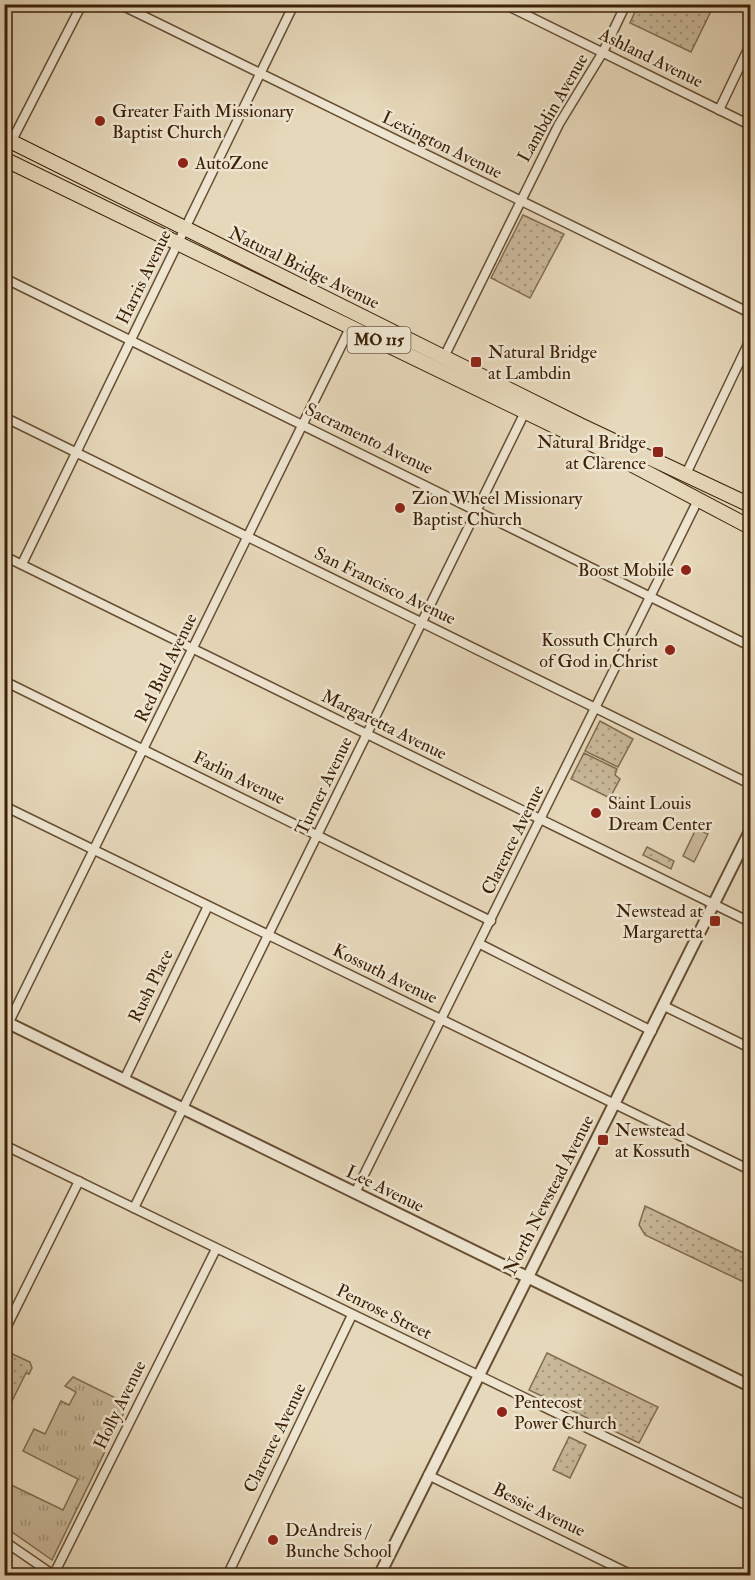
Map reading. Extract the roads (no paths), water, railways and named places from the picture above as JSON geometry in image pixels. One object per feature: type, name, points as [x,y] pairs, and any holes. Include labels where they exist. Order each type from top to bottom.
[{"type":"main road","name":"Natural Bridge Avenue","points":[[7,140],[444,357],[750,505]]},
{"type":"main road","name":"Natural Bridge Avenue","points":[[4,158],[525,412],[750,527]]},
{"type":"main road","points":[[4,158],[29,161],[80,184],[113,192]]},
{"type":"street","points":[[4,158],[7,140],[82,4]]},
{"type":"street","name":"Lexington Avenue","points":[[119,4],[259,75],[750,313]]},
{"type":"street","name":"Harris Avenue","points":[[22,564],[294,4]]},
{"type":"street","name":"Ashland Avenue","points":[[504,4],[750,125]]},
{"type":"street","name":"Lambdin Avenue","points":[[444,357],[559,124],[603,52],[626,4]]},
{"type":"street","points":[[718,110],[750,45]]},
{"type":"street","name":"Sacramento Avenue","points":[[4,278],[750,646]]},
{"type":"street","name":"Red Bud Avenue","points":[[7,1021],[194,649],[351,326]]},
{"type":"street","points":[[686,474],[750,339]]},
{"type":"street","name":"Turner Avenue","points":[[134,1208],[525,412]]},
{"type":"street","name":"San Francisco Avenue","points":[[4,417],[750,784]]},
{"type":"street","name":"Clarence Avenue","points":[[355,1193],[698,500]]},
{"type":"street","name":"Margaretta Avenue","points":[[4,555],[750,922]]},
{"type":"street","name":"Farlin Avenue","points":[[4,681],[491,921]]},
{"type":"street","name":"Kossuth Avenue","points":[[4,806],[750,1170]]},
{"type":"street","name":"North Newstead Avenue","points":[[379,1575],[526,1276],[652,1031],[750,831]]},
{"type":"street","name":"Rush Place","points":[[124,1080],[208,906]]},
{"type":"street","points":[[480,944],[652,1031]]},
{"type":"street","points":[[664,1006],[750,1048]]},
{"type":"street","name":"Lee Avenue","points":[[7,1021],[750,1386]]},
{"type":"street","name":"Penrose Street","points":[[4,1145],[750,1507]]},
{"type":"street","points":[[4,1332],[79,1181]]},
{"type":"street","name":"Holly Avenue","points":[[54,1575],[216,1249]]},
{"type":"street","name":"Clarence Avenue","points":[[227,1575],[352,1315]]},
{"type":"street","name":"Bessie Avenue","points":[[428,1475],[634,1575]]},
{"type":"street","points":[[4,1541],[54,1575]]},
{"type":"place","name":"Greater Faith Missionary Baptist Church","points":[[100,121]]},
{"type":"place","name":"AutoZone","points":[[183,163]]},
{"type":"place","name":"Natural Bridge at Lambdin","points":[[476,362]]},
{"type":"place","name":"Natural Bridge at Clarence","points":[[658,452]]},
{"type":"place","name":"Zion Wheel Missionary Baptist Church","points":[[400,508]]},
{"type":"place","name":"Boost Mobile","points":[[686,570]]},
{"type":"place","name":"Kossuth Church of God in Christ","points":[[670,650]]},
{"type":"place","name":"Saint Louis Dream Center","points":[[596,813]]},
{"type":"place","name":"Newstead at Margaretta","points":[[715,921]]},
{"type":"place","name":"Newstead at Kossuth","points":[[603,1140]]},
{"type":"place","name":"Pentecost Power Church","points":[[502,1412]]},
{"type":"place","name":"DeAndreis / Bunche School","points":[[273,1540]]}]
